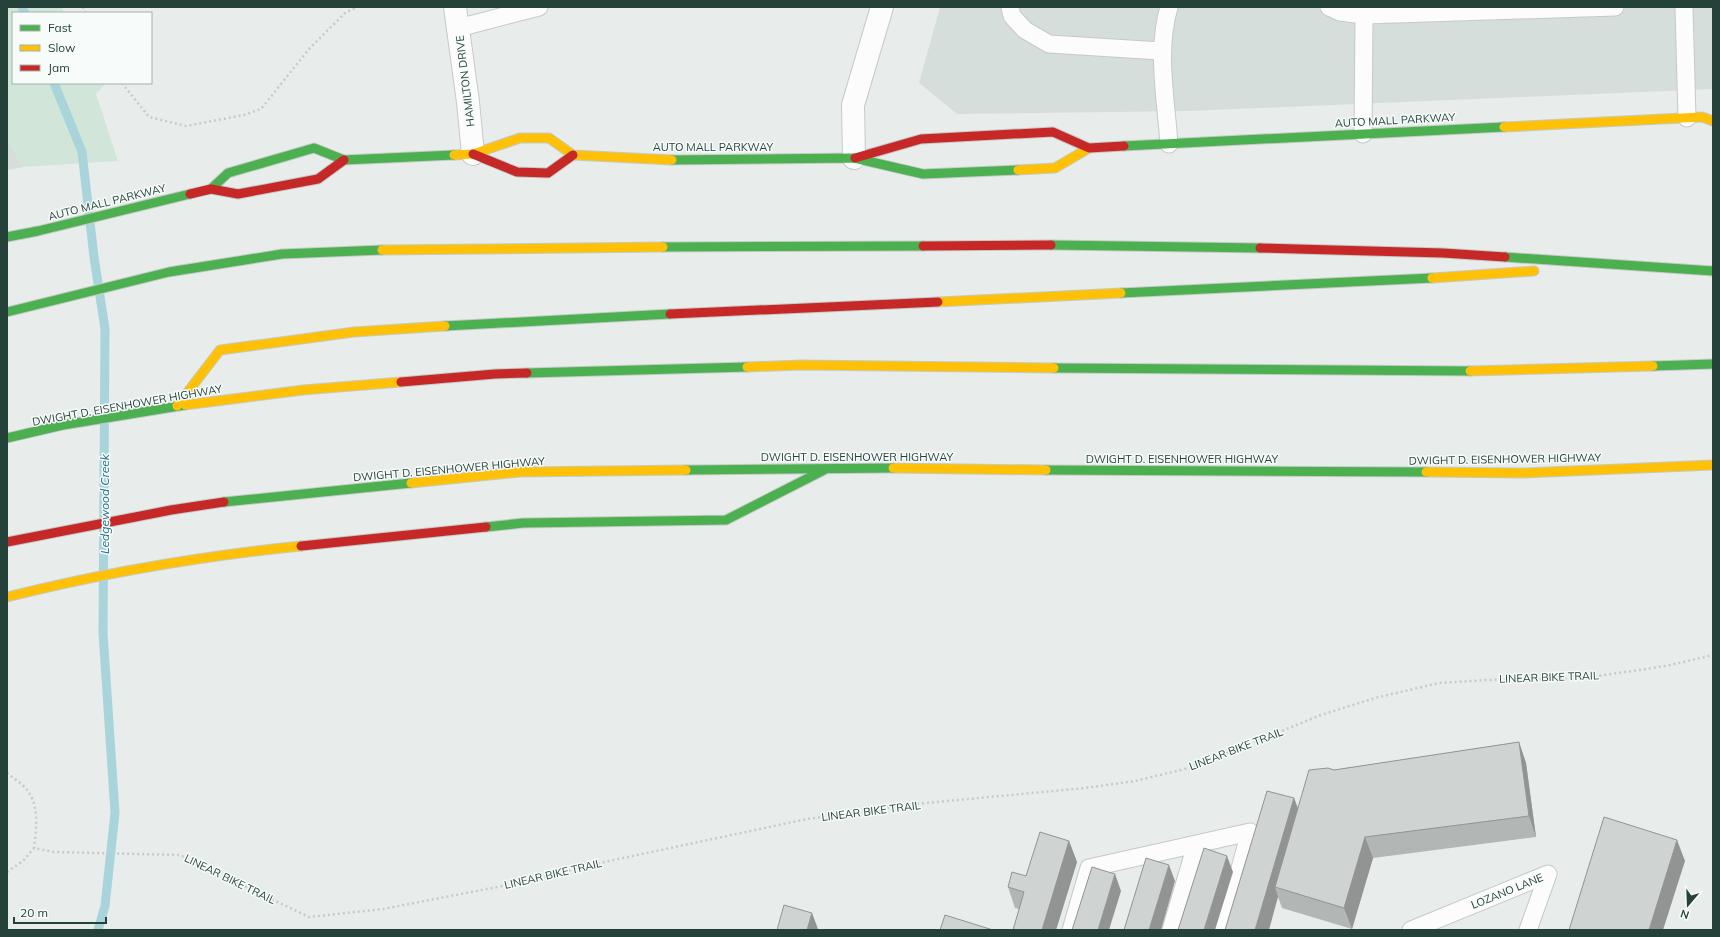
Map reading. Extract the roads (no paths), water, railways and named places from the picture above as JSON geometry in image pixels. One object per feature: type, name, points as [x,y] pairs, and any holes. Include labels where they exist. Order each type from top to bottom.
[{"type":"main road","name":"AUTO MALL PARKWAY","points":[[1695,117],[1713,111]]},
{"type":"main road","name":"AUTO MALL PARKWAY","points":[[854,158],[921,139],[1053,132],[1089,148],[1695,117],[1713,121]]},
{"type":"main road","name":"AUTO MALL PARKWAY","points":[[211,189],[228,173],[314,148],[344,160],[473,154],[520,138],[549,138],[573,155],[687,161],[854,158],[923,174],[1054,168],[1089,148]]},
{"type":"main road","name":"AUTO MALL PARKWAY","points":[[473,154],[517,172],[548,173],[573,155]]},
{"type":"main road","name":"AUTO MALL PARKWAY","points":[[7,237],[38,231],[211,189],[238,194],[318,179],[344,160]]},
{"type":"main road","points":[[7,312],[169,272],[282,254],[417,249],[1010,244],[1306,248],[1443,253],[1713,271]]},
{"type":"main road","points":[[177,406],[220,350],[354,332],[494,323],[1442,278],[1609,264]]},
{"type":"main road","name":"DWIGHT D. EISENHOWER HIGHWAY","points":[[7,438],[63,425],[177,406],[303,390],[496,374],[778,366],[1501,371],[1713,364]]},
{"type":"main road","name":"DWIGHT D. EISENHOWER HIGHWAY","points":[[7,542],[62,530],[235,500],[520,472],[829,468],[1522,473],[1713,465]]},
{"type":"main road","points":[[7,597],[64,584],[173,563],[242,552],[523,523],[726,520],[829,468]]},
{"type":"street","points":[[854,158],[853,105],[882,7]]},
{"type":"street","name":"HAMILTON DRIVE","points":[[457,18],[473,154]]},
{"type":"lane","points":[[457,18],[539,7]]},
{"type":"lane","points":[[1010,7],[1012,16],[1025,30],[1049,44],[1161,51]]},
{"type":"lane","points":[[1169,7],[1164,24],[1161,51],[1169,144]]},
{"type":"lane","points":[[1329,7],[1340,12],[1615,7]]},
{"type":"lane","points":[[1684,7],[1695,117]]},
{"type":"lane","points":[[1363,134],[1365,11]]},
{"type":"lane","points":[[1071,930],[1089,868],[1145,863],[1196,844],[1250,832],[1223,930]]},
{"type":"lane","points":[[1170,930],[1196,844]]},
{"type":"lane","name":"LOZANO LANE","points":[[1411,930],[1548,874],[1528,930]]},
{"type":"waterway","name":"Ledgewood Creek","points":[[22,7],[24,12]]},
{"type":"waterway","name":"Ledgewood Creek","points":[[54,84],[82,152],[94,257],[105,329],[103,633],[115,813],[105,906],[98,930]]}]
